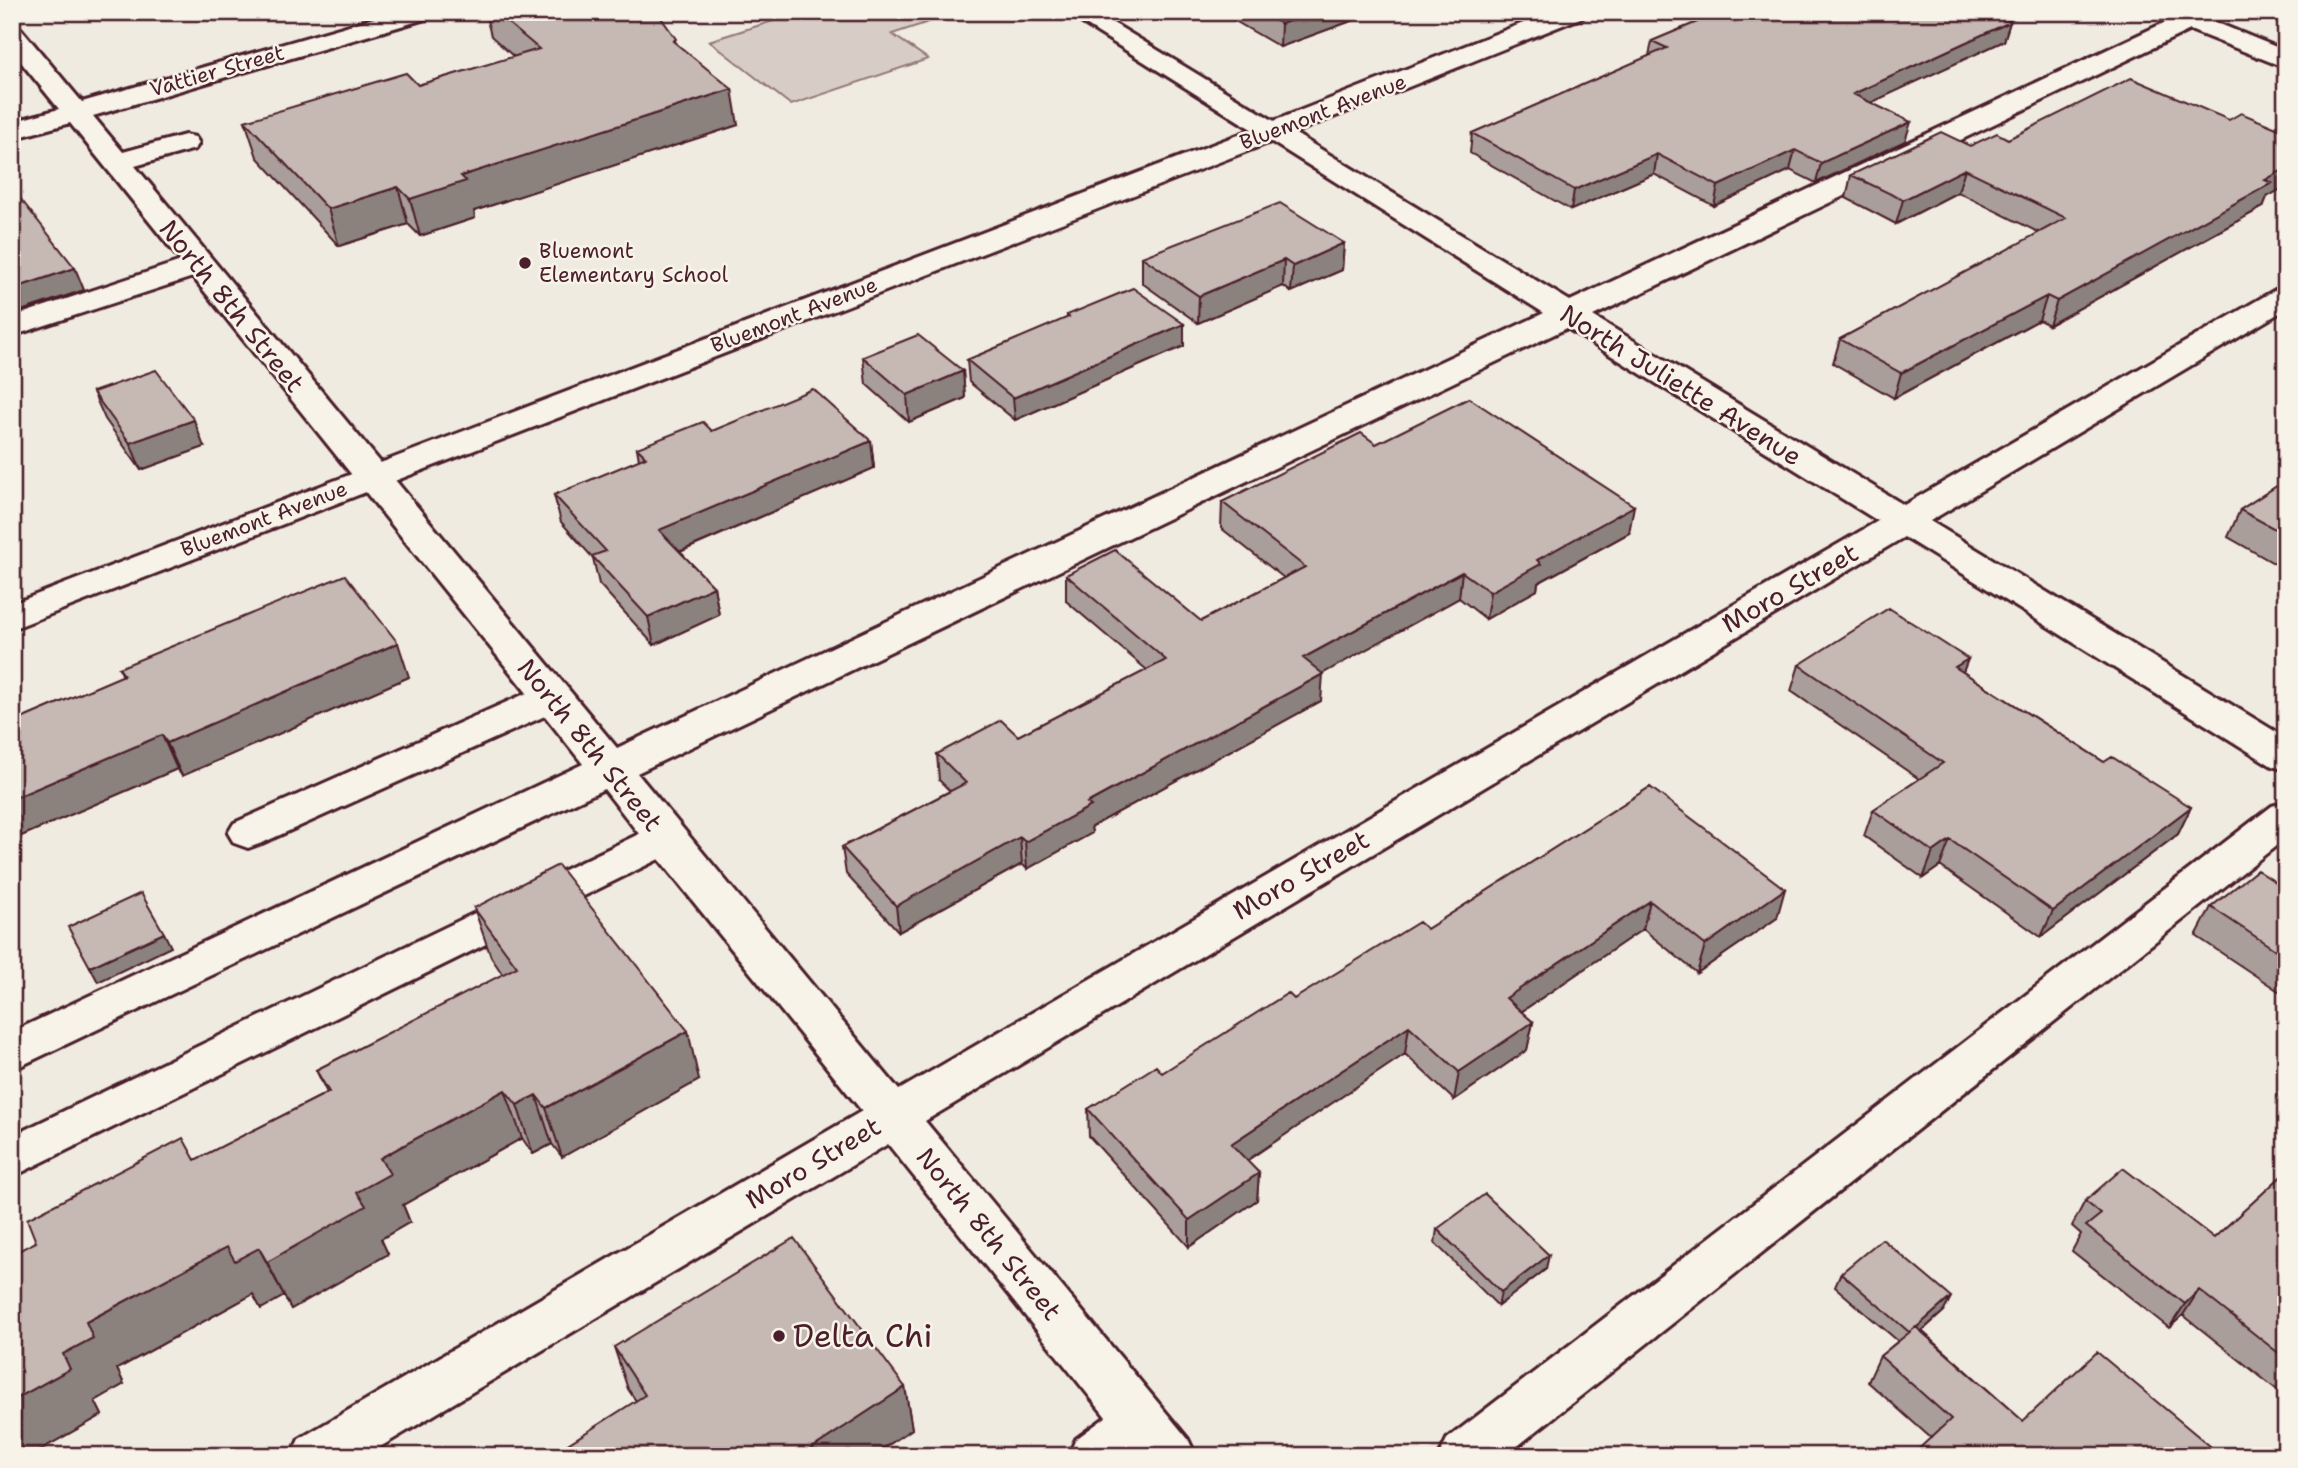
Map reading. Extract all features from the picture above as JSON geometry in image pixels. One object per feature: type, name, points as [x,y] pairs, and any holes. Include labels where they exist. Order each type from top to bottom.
[{"type":"street","name":"Vattier Street","points":[[12,131],[423,12]]},
{"type":"street","name":"North Juliette Avenue","points":[[1077,12],[2286,756]]},
{"type":"street","name":"Bluemont Avenue","points":[[12,617],[1271,132],[1574,12]]},
{"type":"street","points":[[12,1052],[1569,316],[2189,15],[2286,60]]},
{"type":"street","name":"North 8th Street","points":[[12,34],[1156,1438]]},
{"type":"street","points":[[117,163],[185,143]]},
{"type":"street","points":[[12,327],[200,265]]},
{"type":"street","name":"Moro Street","points":[[317,1456],[2286,296]]},
{"type":"street","points":[[248,833],[552,697]]},
{"type":"street","points":[[1465,1456],[2286,816]]},
{"type":"street","points":[[12,1158],[666,838]]},
{"type":"street","points":[[1094,1456],[1156,1438]]},
{"type":"shaded area","points":[[802,12],[936,12],[944,17],[892,34],[928,59],[791,105],[709,41]]},
{"type":"building","points":[[495,12],[657,12],[676,39],[673,41],[732,89],[461,176],[466,181],[410,199],[398,187],[328,209],[245,121],[406,73],[418,85],[539,49]]},
{"type":"building","points":[[1261,12],[1313,12],[1281,24]]},
{"type":"building","points":[[1721,12],[1990,12],[2010,22],[1853,94],[1911,122],[1821,163],[1795,150],[1718,186],[1657,154],[1574,190],[1472,133],[1667,48],[1652,41]]},
{"type":"building","points":[[2131,78],[2229,120],[2241,113],[2286,132],[2286,168],[2265,180],[2272,183],[2057,301],[2047,296],[1901,373],[1840,339],[2066,218],[1965,169],[1903,200],[1851,175],[1941,132],[1970,146],[1997,133],[2008,139]]},
{"type":"building","points":[[12,188],[75,268],[12,289]]},
{"type":"building","points":[[1280,203],[1344,243],[1293,266],[1284,260],[1199,296],[1142,257]]},
{"type":"building","points":[[1133,288],[1184,324],[1013,398],[967,360],[1069,317],[1067,315]]},
{"type":"building","points":[[918,335],[963,371],[907,395],[863,357]]},
{"type":"building","points":[[156,370],[194,420],[130,443],[93,392]]},
{"type":"building","points":[[813,389],[871,441],[659,530],[714,587],[648,617],[592,556],[606,551],[554,495],[646,457],[637,448],[703,422],[712,431]]},
{"type":"building","points":[[1469,398],[1634,506],[1537,560],[1541,564],[1490,592],[1462,572],[1303,658],[1323,674],[1087,803],[1091,806],[1025,842],[1020,837],[896,906],[842,847],[966,783],[937,754],[1001,720],[1018,736],[1166,660],[1066,575],[1115,550],[1201,621],[1305,567],[1222,502],[1361,433],[1376,444]]},
{"type":"building","points":[[2286,480],[2286,535],[2240,510]]},
{"type":"building","points":[[345,575],[398,643],[167,743],[162,735],[12,799],[12,723],[124,675],[119,668]]},
{"type":"building","points":[[1889,608],[1968,659],[1955,667],[2104,762],[2112,757],[2191,807],[2053,911],[1950,840],[1933,852],[1873,810],[1943,763],[1799,665]]},
{"type":"building","points":[[1650,787],[1785,889],[1705,945],[1650,901],[1506,998],[1533,1022],[1459,1072],[1409,1026],[1231,1144],[1259,1173],[1189,1220],[1088,1109],[1156,1066],[1162,1073],[1288,993],[1294,999],[1419,922],[1427,929]]},
{"type":"building","points":[[558,865],[688,1031],[546,1108],[536,1095],[517,1105],[505,1090],[380,1158],[390,1174],[357,1192],[366,1206],[267,1262],[259,1248],[235,1261],[227,1247],[86,1322],[93,1338],[63,1354],[70,1369],[12,1401],[12,1254],[36,1242],[27,1219],[183,1138],[195,1160],[329,1092],[316,1070],[517,967],[474,908]]},
{"type":"building","points":[[2257,870],[2286,889],[2286,957],[2211,907]]},
{"type":"building","points":[[141,893],[164,933],[90,967],[68,927]]},
{"type":"building","points":[[2123,1168],[2214,1238],[2286,1172],[2286,1359],[2199,1290],[2185,1304],[2086,1226],[2101,1214],[2085,1201]]},
{"type":"building","points":[[1485,1194],[1549,1255],[1501,1292],[1437,1229]]},
{"type":"building","name":"Delta Chi","points":[[794,1238],[905,1387],[800,1456],[549,1456],[645,1395],[614,1347]]},
{"type":"building","points":[[1882,1239],[1951,1297],[1909,1332],[1841,1273]]},
{"type":"building","points":[[1916,1327],[2023,1421],[2097,1352],[2222,1456],[1911,1456],[1951,1419],[1880,1356]]},
{"type":"building","points":[[1522,1445],[1532,1456],[1509,1456]]},
{"type":"place","name":"Bluemont Elementary School","points":[[525,263]]},
{"type":"place","name":"Delta Chi","points":[[779,1336]]}]
